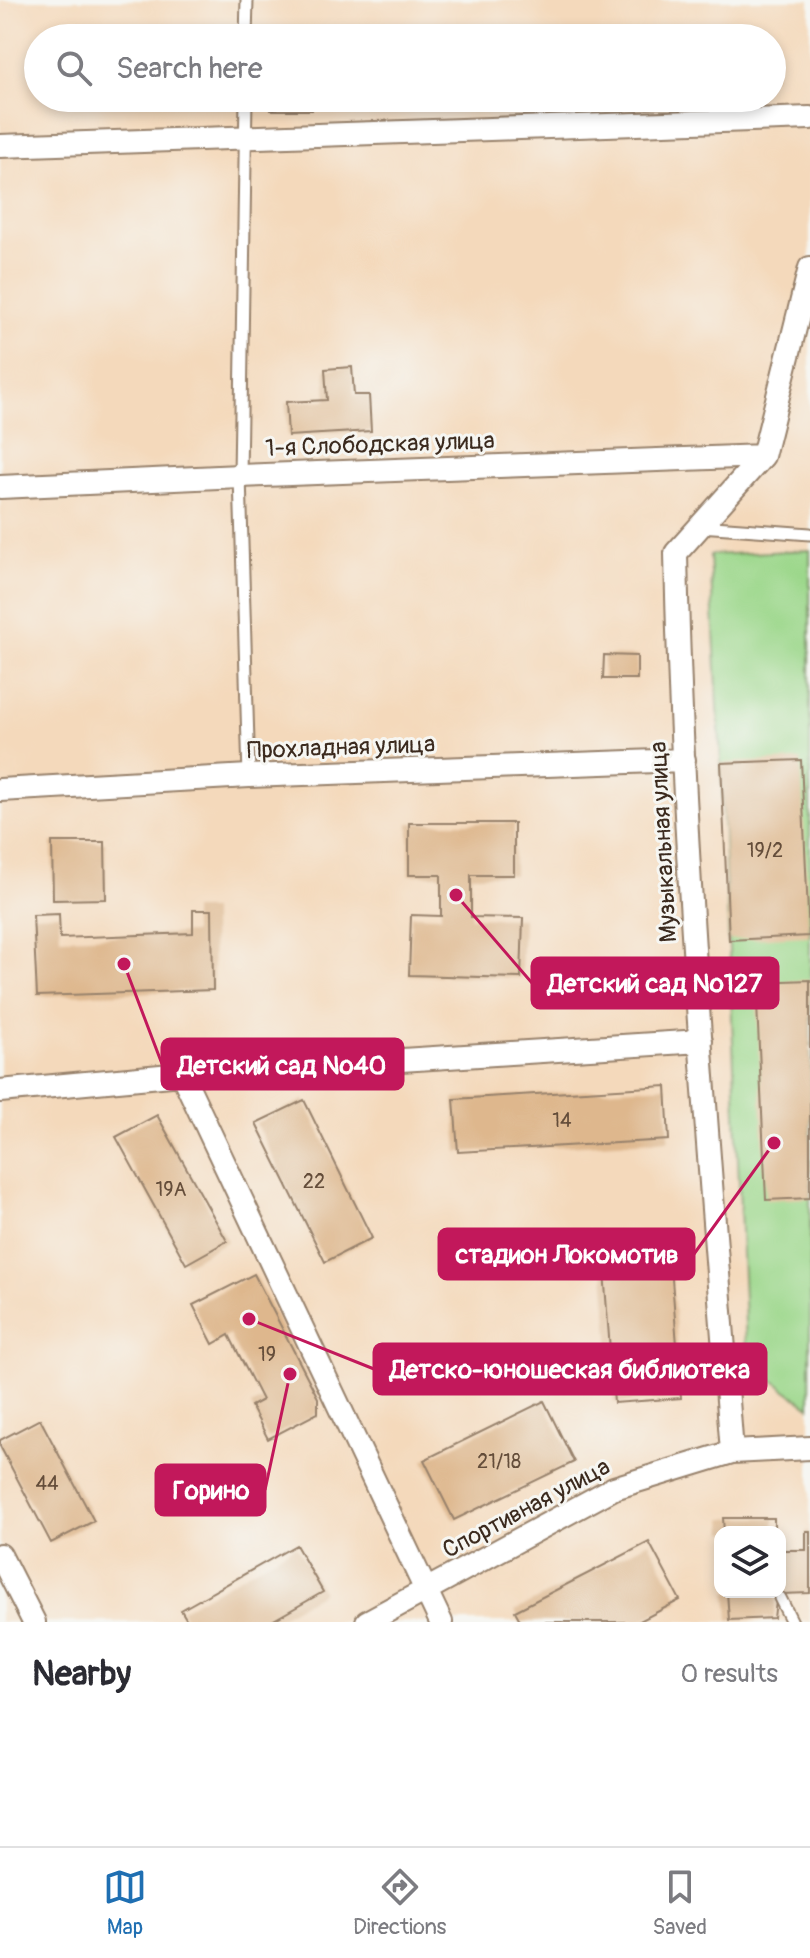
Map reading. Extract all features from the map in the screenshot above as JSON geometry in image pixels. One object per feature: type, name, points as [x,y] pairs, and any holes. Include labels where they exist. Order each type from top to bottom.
[{"type":"street","points":[[0,146],[810,118]]},
{"type":"street","name":"Музыкальная улица","points":[[732,1452],[701,1041],[678,665],[676,553],[763,456],[810,268]]},
{"type":"street","name":"1-я Слободская улица","points":[[0,487],[763,456]]},
{"type":"street","name":"Прохладная улица","points":[[0,790],[249,776],[684,760]]},
{"type":"street","points":[[0,1091],[182,1074],[701,1041]]},
{"type":"street","points":[[182,1074],[441,1622]]},
{"type":"street","name":"Спортивная улица","points":[[367,1622],[614,1488],[732,1452],[810,1448]]},
{"type":"street","points":[[0,1555],[34,1622]]},
{"type":"lane","points":[[246,24],[247,0]]},
{"type":"lane","points":[[246,112],[240,476],[249,776]]},
{"type":"lane","points":[[700,526],[810,534]]},
{"type":"lane","points":[[780,1598],[792,1622]]},
{"type":"green space","points":[[810,550],[810,1407],[771,1379],[746,1347],[710,555]]},
{"type":"building","points":[[352,367],[354,395],[369,395],[371,431],[288,436],[286,402],[327,400],[325,369]]},
{"type":"building","points":[[604,655],[637,656],[637,679],[603,679]]},
{"type":"building","points":[[801,760],[809,936],[729,940],[721,763]]},
{"type":"building","points":[[409,823],[514,823],[514,875],[471,875],[471,917],[523,918],[521,978],[409,975],[411,915],[441,916],[441,875],[409,875]]},
{"type":"building","points":[[52,842],[105,842],[106,899],[53,900]]},
{"type":"building","points":[[193,910],[212,910],[213,990],[37,996],[33,915],[59,914],[60,938],[193,933]]},
{"type":"building","points":[[810,980],[810,1198],[766,1200],[756,982]]},
{"type":"building","points":[[666,1086],[669,1140],[458,1152],[454,1099]]},
{"type":"building","points":[[304,1100],[372,1238],[325,1262],[256,1123]]},
{"type":"building","points":[[157,1115],[227,1241],[186,1264],[116,1137]]},
{"type":"building","points":[[671,1266],[681,1398],[614,1403],[604,1271]]},
{"type":"building","points":[[254,1274],[318,1398],[318,1413],[268,1439],[251,1406],[262,1400],[229,1335],[213,1344],[193,1305]]},
{"type":"building","points":[[544,1401],[574,1462],[454,1520],[424,1460]]},
{"type":"building","points":[[40,1419],[94,1521],[51,1543],[0,1446],[0,1440]]},
{"type":"building","points":[[723,1518],[774,1518],[774,1526],[724,1526]]},
{"type":"building","points":[[806,1531],[810,1531],[810,1593],[786,1594],[786,1550],[806,1550]]},
{"type":"building","points":[[649,1542],[680,1600],[638,1622],[521,1622],[515,1611]]},
{"type":"building","points":[[296,1545],[323,1592],[270,1622],[188,1622],[181,1610]]},
{"type":"building","points":[[727,1598],[776,1598],[774,1618],[729,1620]]},
{"type":"place","name":"Детский сад №127","points":[[456,895]]},
{"type":"place","name":"Детский сад №40","points":[[124,964]]},
{"type":"place","name":"стадион Локомотив","points":[[774,1143]]},
{"type":"place","name":"Детско-юношеская библиотека","points":[[249,1319]]},
{"type":"place","name":"Горино","points":[[290,1374]]}]
